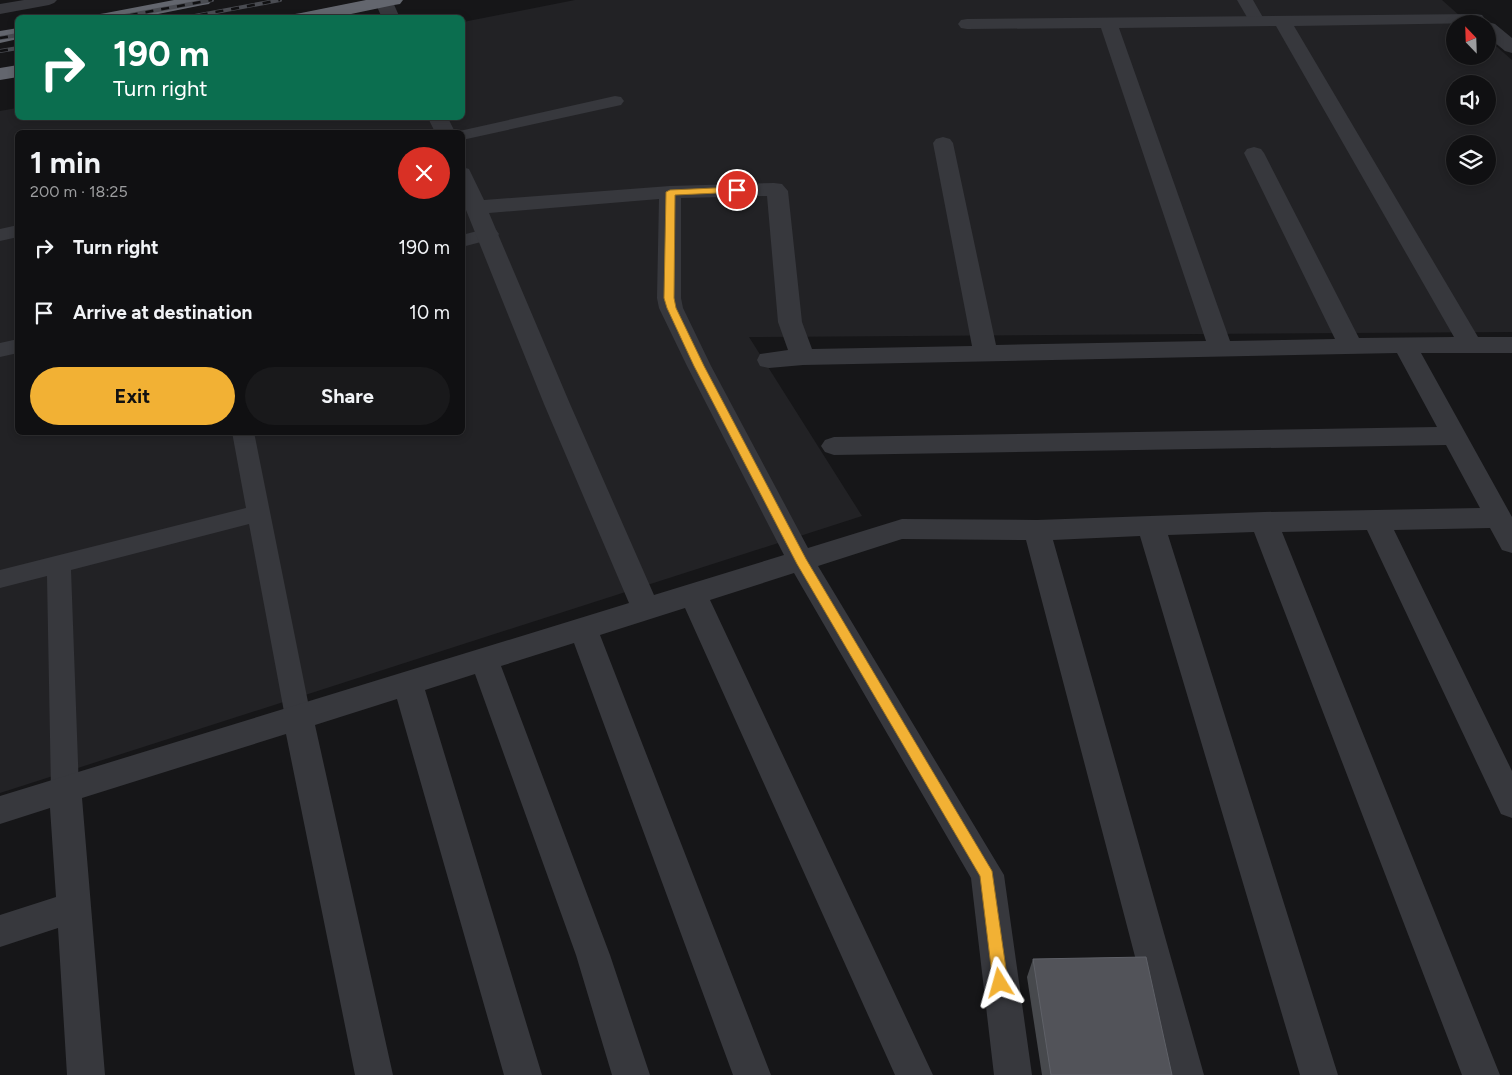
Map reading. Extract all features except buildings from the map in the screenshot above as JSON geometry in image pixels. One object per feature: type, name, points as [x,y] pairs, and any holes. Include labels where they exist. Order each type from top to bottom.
[{"type":"highway","points":[[122,15],[203,0]]},
{"type":"highway","points":[[323,15],[390,6]]},
{"type":"highway","points":[[0,36],[15,34]]},
{"type":"highway","points":[[0,74],[15,72]]},
{"type":"street","points":[[1462,0],[1475,15]]},
{"type":"street","points":[[967,24],[1257,21],[1446,23]]},
{"type":"street","points":[[1282,21],[1471,345]]},
{"type":"street","points":[[1108,23],[1221,349]]},
{"type":"street","points":[[1496,34],[1512,47]]},
{"type":"street","points":[[943,143],[986,354]]},
{"type":"street","points":[[1254,153],[1352,346]]},
{"type":"street","points":[[465,179],[489,234],[556,404],[646,609]]},
{"type":"street","points":[[477,207],[670,192],[770,189],[777,191],[790,322],[803,357]]},
{"type":"street","points":[[670,192],[669,298],[671,308],[699,366],[802,561],[987,875],[1013,1075]]},
{"type":"street","points":[[769,360],[803,357],[1405,345],[1512,345]]},
{"type":"street","points":[[1405,345],[1512,543]]},
{"type":"street","points":[[834,446],[1454,436]]},
{"type":"street","points":[[0,810],[902,529],[1037,530],[1264,522],[1499,518]]},
{"type":"street","points":[[1376,520],[1512,804]]},
{"type":"street","points":[[1264,522],[1481,1075]]},
{"type":"street","points":[[1151,526],[1319,1075]]},
{"type":"street","points":[[1037,530],[1185,1075]]},
{"type":"street","points":[[693,594],[914,1075]]},
{"type":"street","points":[[583,628],[752,1075]]},
{"type":"street","points":[[484,659],[593,955],[632,1075]]},
{"type":"street","points":[[408,683],[523,1075]]},
{"type":"street","points":[[298,717],[374,1075]]},
{"type":"street","points":[[65,790],[86,1075]]},
{"type":"street","points":[[0,931],[74,907]]},
{"type":"lane","points":[[0,9],[49,0]]},
{"type":"lane","points":[[1245,0],[1257,21]]},
{"type":"lane","points":[[465,135],[615,102]]},
{"type":"lane","points":[[0,235],[15,232]]},
{"type":"lane","points":[[465,240],[489,234]]},
{"type":"lane","points":[[0,350],[15,347]]},
{"type":"lane","points":[[244,435],[298,717]]},
{"type":"lane","points":[[0,579],[258,513]]},
{"type":"lane","points":[[59,563],[65,790]]},
{"type":"shaded area","points":[[575,0],[1442,0],[1459,15],[1446,15],[1446,65],[1496,65],[1496,46],[1512,60],[1512,332],[749,337],[862,516],[0,793],[0,111],[15,108],[15,120],[465,120],[465,22]]},
{"type":"railway","points":[[130,15],[212,0]]},
{"type":"railway","points":[[200,15],[280,0]]},
{"type":"railway","points":[[0,38],[15,36]]},
{"type":"railway","points":[[0,51],[15,48]]},
{"type":"route","points":[[737,190],[670,192],[669,298],[671,308],[699,366],[802,561],[987,875],[1000,983]]}]
